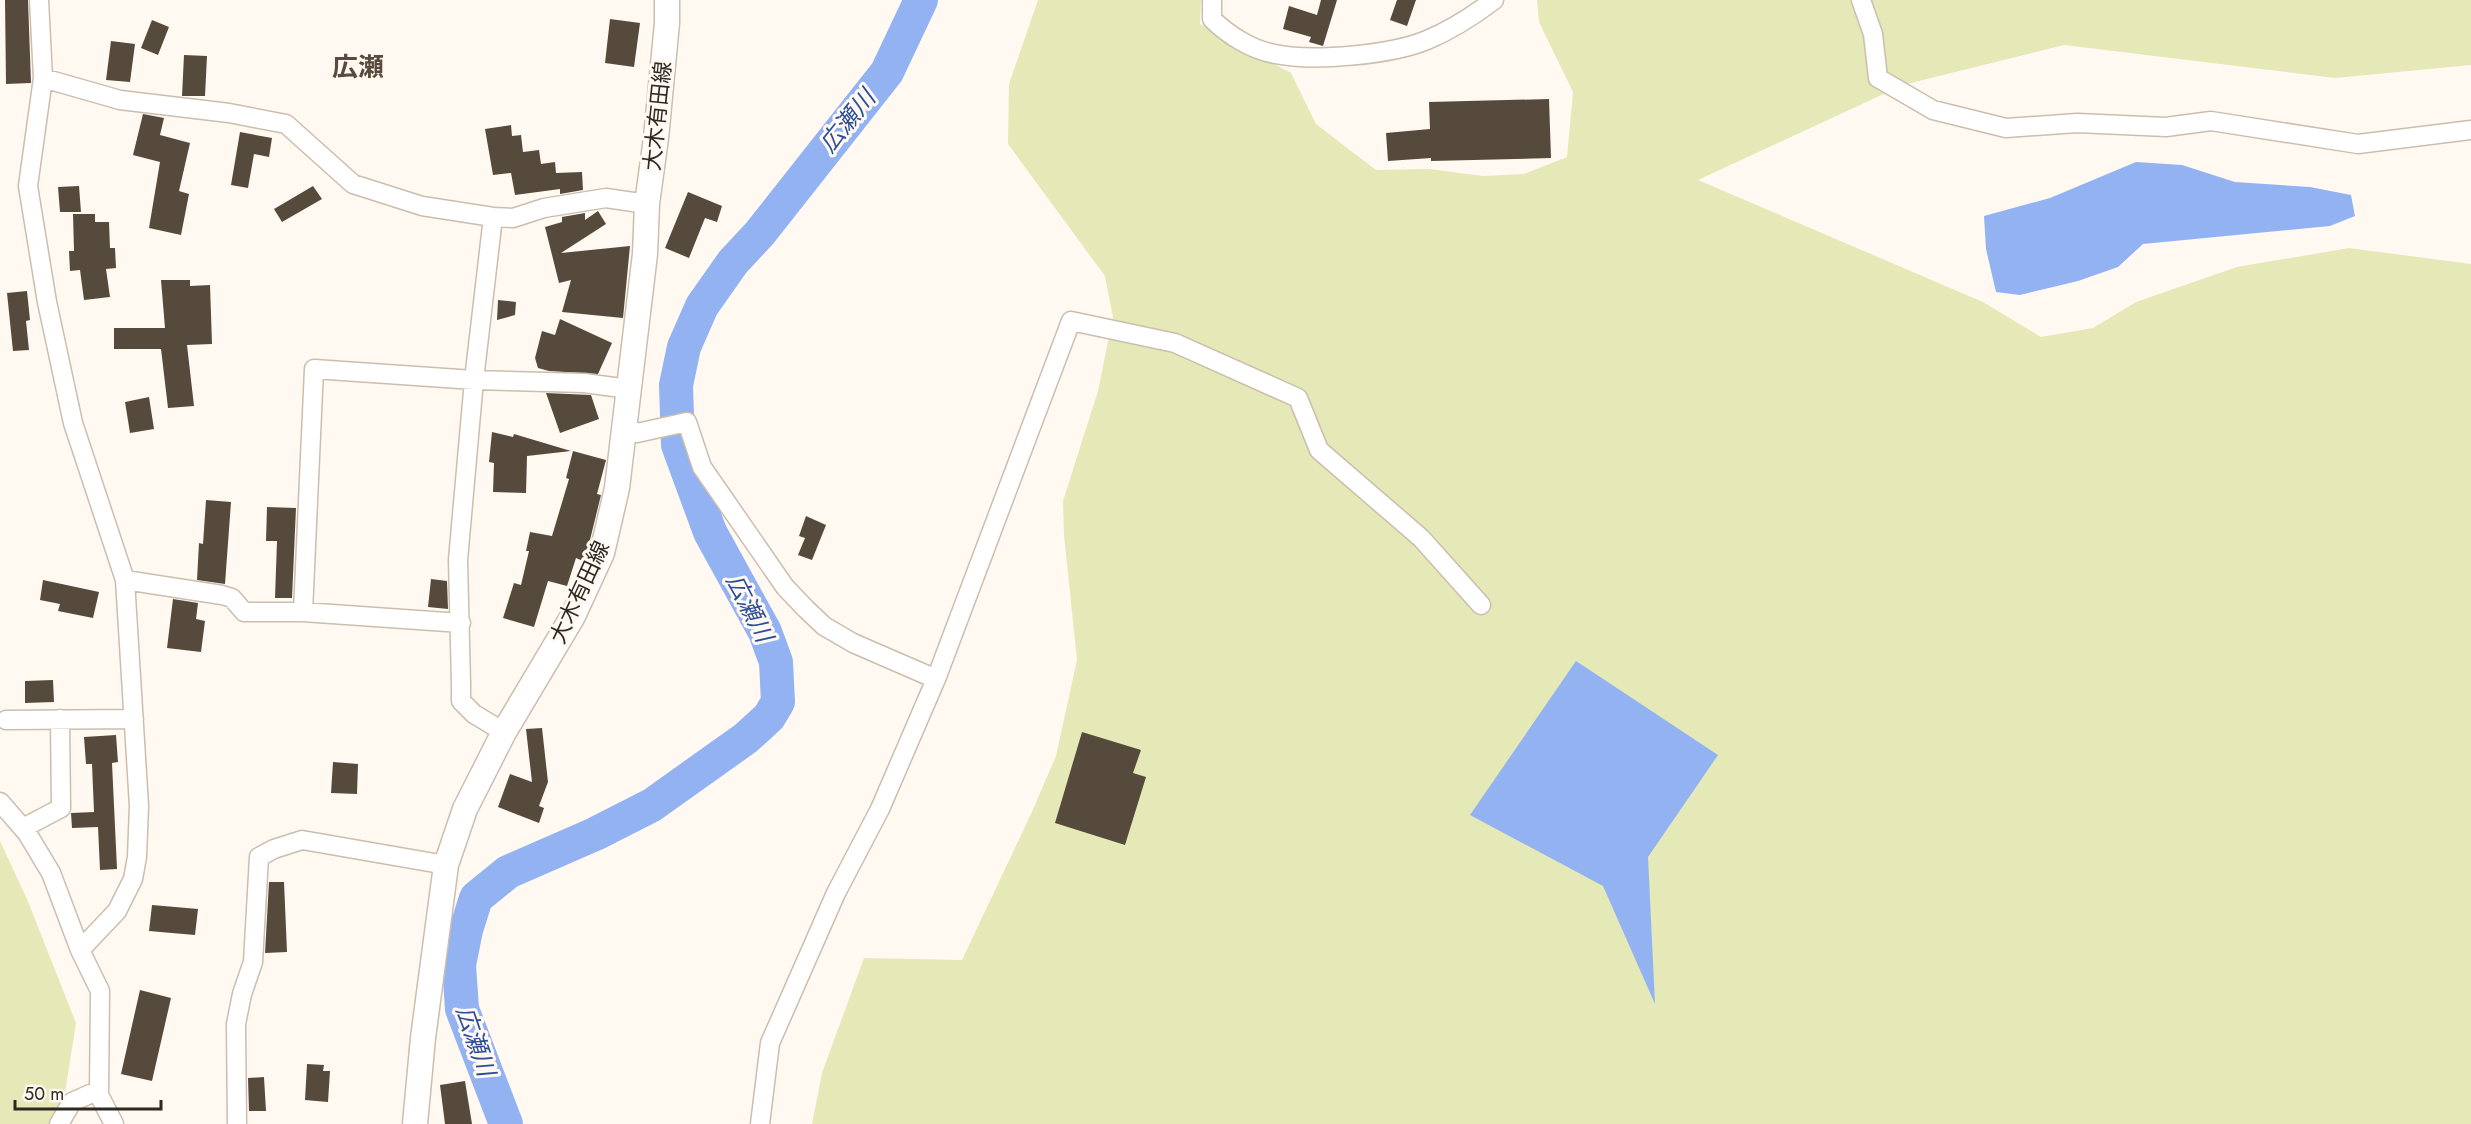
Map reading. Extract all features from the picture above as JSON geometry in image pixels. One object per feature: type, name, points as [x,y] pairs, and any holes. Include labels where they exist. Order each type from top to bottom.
[{"type":"main road","name":"大木有田線","points":[[415,1124],[423,1038],[446,865],[465,809],[504,732],[573,616],[602,553],[631,430],[629,389],[645,254],[647,204],[656,138],[667,23],[667,0]]},
{"type":"street","points":[[39,0],[43,78],[28,186],[47,302],[73,423],[125,580],[139,806],[137,857],[133,879],[117,911],[80,950]]},
{"type":"street","points":[[1212,0],[1212,19],[1227,34],[1275,54],[1335,57],[1406,47],[1450,29],[1494,0]]},
{"type":"street","points":[[1471,17],[1483,0]]},
{"type":"street","points":[[1861,0],[1873,34],[1878,78],[1933,110],[2006,128],[2077,123],[2166,126],[2211,121],[2358,144],[2471,130]]},
{"type":"street","points":[[43,78],[120,100],[229,113],[286,124],[353,184],[422,206],[513,218],[544,208],[606,198],[647,204]]},
{"type":"street","points":[[493,217],[474,380],[458,560],[461,701],[474,714],[504,732]]},
{"type":"street","points":[[760,1124],[770,1043],[836,893],[880,809],[936,679],[1071,321],[1175,343],[1298,398],[1319,450],[1421,538],[1466,591],[1481,605]]},
{"type":"street","points":[[303,612],[314,369],[474,380],[584,383],[629,389]]},
{"type":"street","points":[[631,430],[687,422],[702,467],[785,587],[806,609],[824,626],[853,643],[936,679]]},
{"type":"street","points":[[125,580],[222,595],[232,598],[244,612],[303,612],[460,623]]},
{"type":"street","points":[[23,828],[61,808],[60,719]]},
{"type":"street","points":[[6,720],[134,719]]},
{"type":"street","points":[[0,802],[23,828],[51,873],[80,950],[100,991],[99,1095],[114,1124]]},
{"type":"street","points":[[237,1124],[236,1024],[242,994],[253,962],[259,857],[274,849],[302,840],[446,865]]},
{"type":"street","points":[[59,1124],[72,1102],[99,1090]]},
{"type":"green space","points":[[1038,0],[1201,0],[1200,24],[1291,73],[1316,124],[1376,170],[1430,169],[1483,176],[1524,174],[1567,157],[1573,92],[1539,22],[1537,0],[2471,0],[2471,65],[2335,78],[2064,45],[1903,85],[1698,180],[1983,302],[2041,337],[2093,328],[2136,302],[2237,267],[2349,248],[2471,264],[2471,1124],[812,1124],[822,1073],[864,958],[962,960],[1056,756],[1077,660],[1064,535],[1063,501],[1098,391],[1113,317],[1105,276],[1008,144],[1009,84]]},
{"type":"green space","points":[[0,841],[27,899],[76,1023],[60,1124],[0,1124]]},
{"type":"water","points":[[2136,162],[2182,165],[2235,182],[2310,187],[2351,195],[2355,216],[2330,226],[2143,244],[2118,267],[2078,281],[2020,295],[1996,292],[1986,249],[1984,216],[2050,198]]},
{"type":"water","points":[[1576,661],[1718,755],[1648,857],[1655,1004],[1603,886],[1470,815]]},
{"type":"building","points":[[5,0],[28,0],[31,83],[6,84]]},
{"type":"building","points":[[1321,0],[1337,0],[1323,46],[1309,42],[1311,37],[1283,29],[1289,6],[1317,15]]},
{"type":"building","points":[[1397,0],[1416,0],[1407,26],[1390,20]]},
{"type":"building","points":[[610,19],[640,23],[634,67],[605,63]]},
{"type":"building","points":[[152,20],[169,27],[158,55],[141,48]]},
{"type":"building","points":[[111,41],[135,44],[130,82],[106,80]]},
{"type":"building","points":[[184,55],[207,56],[205,96],[182,96]]},
{"type":"building","points":[[1549,99],[1551,158],[1431,161],[1431,158],[1388,161],[1386,133],[1430,129],[1429,102]]},
{"type":"building","points":[[143,114],[164,118],[160,135],[190,143],[179,191],[189,194],[181,235],[149,228],[160,162],[133,155]]},
{"type":"building","points":[[511,125],[512,136],[521,135],[523,152],[539,150],[541,164],[555,162],[556,173],[582,172],[583,190],[560,194],[560,189],[515,195],[511,173],[493,175],[485,129]]},
{"type":"building","points":[[240,132],[272,138],[269,157],[254,154],[248,188],[231,185]]},
{"type":"building","points":[[79,186],[81,212],[60,212],[58,187]]},
{"type":"building","points":[[313,186],[322,199],[282,222],[274,209]]},
{"type":"building","points":[[688,192],[722,206],[717,222],[705,218],[689,258],[665,248]]},
{"type":"building","points":[[598,211],[606,224],[561,253],[630,246],[623,318],[562,312],[571,280],[559,283],[545,227],[562,222],[562,217],[585,213],[585,220]]},
{"type":"building","points":[[73,214],[95,214],[95,222],[109,222],[110,248],[115,248],[116,268],[106,269],[110,297],[84,300],[80,270],[70,271],[69,251],[74,251]]},
{"type":"building","points":[[161,280],[190,280],[190,286],[210,285],[212,344],[187,345],[194,406],[168,408],[161,349],[114,349],[114,328],[165,328]]},
{"type":"building","points":[[27,291],[30,320],[26,321],[29,350],[13,351],[7,293]]},
{"type":"building","points":[[498,300],[516,302],[515,315],[497,320]]},
{"type":"building","points":[[560,319],[612,343],[598,374],[549,371],[538,368],[535,358],[542,331],[555,335]]},
{"type":"building","points":[[546,393],[591,395],[599,419],[560,433]]},
{"type":"building","points":[[149,397],[154,429],[130,433],[125,402]]},
{"type":"building","points":[[492,432],[513,437],[514,434],[571,451],[527,456],[526,493],[493,492],[494,463],[489,462]]},
{"type":"building","points":[[573,451],[606,460],[597,494],[601,495],[583,561],[576,558],[567,586],[548,581],[534,627],[503,618],[514,583],[521,585],[529,551],[526,551],[530,532],[552,536],[569,479],[566,478]]},
{"type":"building","points":[[206,500],[231,502],[225,584],[197,580],[199,543],[203,544]]},
{"type":"building","points":[[267,507],[296,508],[292,598],[275,598],[277,541],[266,541]]},
{"type":"building","points":[[806,516],[826,525],[812,560],[798,555],[805,538],[799,536]]},
{"type":"building","points":[[431,579],[447,581],[448,609],[428,607]]},
{"type":"building","points":[[43,580],[99,592],[93,618],[58,611],[60,604],[40,600]]},
{"type":"building","points":[[173,599],[198,603],[196,619],[205,621],[201,652],[167,648]]},
{"type":"building","points":[[53,680],[54,702],[25,703],[25,681]]},
{"type":"building","points":[[542,728],[548,782],[539,806],[544,808],[539,823],[498,807],[510,774],[532,782],[526,729]]},
{"type":"building","points":[[1082,732],[1141,750],[1133,773],[1146,777],[1125,845],[1055,823]]},
{"type":"building","points":[[116,735],[118,762],[112,763],[117,869],[100,870],[98,827],[72,828],[71,813],[94,812],[92,764],[86,764],[84,737]]},
{"type":"building","points":[[333,762],[358,764],[357,794],[331,793]]},
{"type":"building","points":[[269,882],[284,882],[287,952],[265,953]]},
{"type":"building","points":[[152,905],[198,909],[195,935],[149,931]]},
{"type":"building","points":[[140,990],[171,998],[152,1081],[121,1074]]},
{"type":"building","points":[[307,1064],[324,1065],[323,1071],[330,1071],[328,1102],[305,1100]]},
{"type":"building","points":[[264,1077],[266,1111],[249,1111],[248,1078]]},
{"type":"building","points":[[465,1081],[472,1124],[445,1124],[440,1085]]},
{"type":"waterway","name":"広瀬川","points":[[506,1124],[462,1009],[459,965],[466,930],[476,898],[508,872],[595,834],[652,805],[746,738],[769,717],[778,702],[776,662],[765,632],[710,532],[678,445],[676,385],[684,347],[702,306],[733,262],[760,233],[887,72],[921,0]]},
{"type":"district","name":"広瀬","points":[[358,67]]}]
